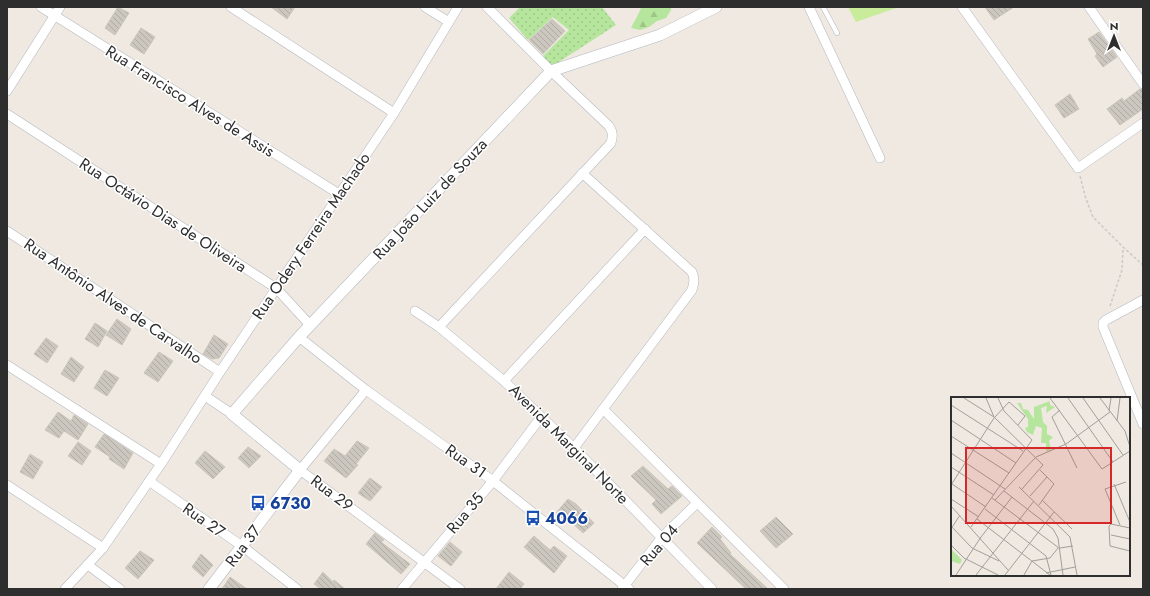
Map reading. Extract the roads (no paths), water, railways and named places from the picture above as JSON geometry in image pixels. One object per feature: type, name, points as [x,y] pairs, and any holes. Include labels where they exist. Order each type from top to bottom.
[{"type":"street","name":"Rua Francisco Alves de Assis","points":[[41,7],[338,194]]},
{"type":"street","points":[[7,91],[60,7]]},
{"type":"street","points":[[231,7],[394,113]]},
{"type":"street","points":[[425,7],[449,22]]},
{"type":"street","name":"Rua Odery Ferreira Machado","points":[[161,464],[338,194],[394,113],[458,7]]},
{"type":"street","points":[[439,327],[610,143],[613,131],[487,7]]},
{"type":"street","name":"Rua João Luiz de Souza","points":[[232,414],[299,337],[551,71],[660,35],[716,7]]},
{"type":"street","points":[[809,7],[880,158]]},
{"type":"street","points":[[962,7],[1078,168],[1143,122]]},
{"type":"street","points":[[1089,7],[1143,84]]},
{"type":"street","name":"Rua Octávio Dias de Oliveira","points":[[7,114],[276,288],[310,326]]},
{"type":"street","points":[[574,448],[692,290],[694,283],[692,272],[582,173]]},
{"type":"street","points":[[504,381],[645,229]]},
{"type":"street","name":"Rua Antônio Alves de Carvalho","points":[[7,230],[220,372]]},
{"type":"street","points":[[1143,300],[1103,323],[1103,327],[1143,424]]},
{"type":"street","name":"Avenida Marginal Norte","points":[[415,311],[439,327],[504,381],[574,448],[712,589]]},
{"type":"street","name":"Rua 31","points":[[299,337],[366,390],[493,481],[625,588]]},
{"type":"street","points":[[7,365],[161,464],[103,548],[65,589]]},
{"type":"street","name":"Rua 37","points":[[209,589],[300,470],[366,390]]},
{"type":"street","name":"Rua 29","points":[[205,396],[232,414],[300,470],[460,589]]},
{"type":"street","points":[[603,409],[784,589]]},
{"type":"street","name":"Rua 35","points":[[402,589],[493,481],[541,417]]},
{"type":"street","name":"Rua 27","points":[[149,481],[242,546],[297,589]]},
{"type":"street","points":[[7,485],[103,548]]},
{"type":"street","name":"Rua 04","points":[[625,588],[662,537],[698,503]]},
{"type":"street","points":[[88,565],[120,589]]},
{"type":"lane","points":[[823,7],[838,33]]},
{"type":"place","name":"6730","points":[[258,503]]},
{"type":"place","name":"4066","points":[[533,518]]}]
